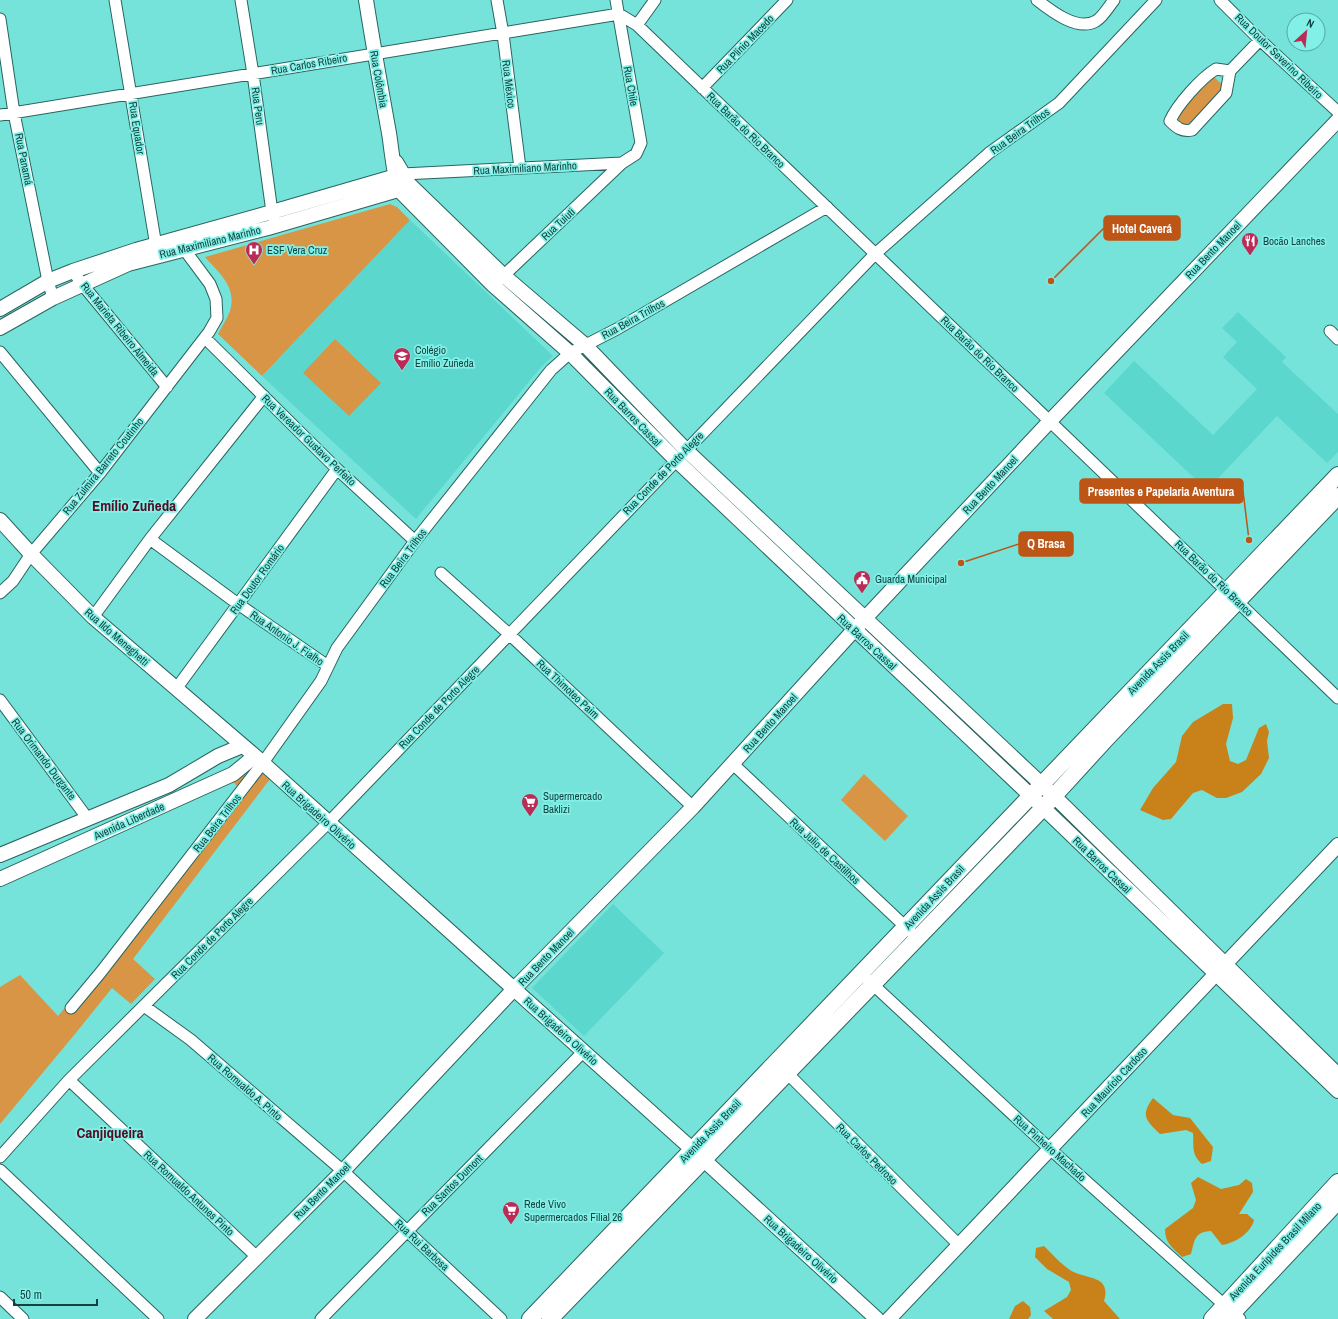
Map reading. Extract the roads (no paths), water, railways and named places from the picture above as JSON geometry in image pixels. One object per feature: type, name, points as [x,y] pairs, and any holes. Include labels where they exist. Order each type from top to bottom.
[{"type":"main road","name":"Avenida Assis Brasil","points":[[530,1319],[587,1270],[912,932],[1036,790],[1102,733],[1232,596],[1338,475]]},
{"type":"main road","name":"Avenida Assis Brasil","points":[[1232,596],[1338,496]]},
{"type":"main road","name":"Avenida Assis Brasil","points":[[912,932],[1043,808],[1054,796],[1102,733]]},
{"type":"main road","name":"Avenida Euripides Brasil Milano","points":[[1212,1319],[1231,1314],[1330,1203],[1338,1182]]},
{"type":"main road","name":"Avenida Assis Brasil","points":[[550,1319],[587,1270]]},
{"type":"street","name":"Rua Equador","points":[[115,0],[157,251]]},
{"type":"street","name":"Rua Peru","points":[[241,0],[274,219]]},
{"type":"street","name":"Rua Colômbia","points":[[366,0],[393,158],[402,181]]},
{"type":"street","name":"Rua México","points":[[497,0],[503,34],[520,168]]},
{"type":"street","name":"Rua Chile","points":[[616,0],[641,143],[636,154],[622,163]]},
{"type":"street","points":[[636,25],[655,0]]},
{"type":"street","name":"Rua Plínio Macedo","points":[[702,88],[787,0]]},
{"type":"street","points":[[1037,0],[1062,17],[1080,25],[1087,25],[1097,21],[1114,0]]},
{"type":"street","name":"Rua Beira Trilhos","points":[[875,254],[989,153],[1058,104],[1156,0]]},
{"type":"street","name":"Rua Doutor Severino Ribeiro","points":[[1220,0],[1260,40],[1338,112]]},
{"type":"street","name":"Rua Carlos Ribeiro","points":[[0,115],[619,14]]},
{"type":"street","name":"Rua Barão do Rio Branco","points":[[619,14],[636,25],[1338,698]]},
{"type":"street","name":"Rua Panamá","points":[[0,19],[14,112],[48,281],[53,298]]},
{"type":"street","points":[[1230,71],[1216,69],[1207,75],[1174,113],[1170,121],[1175,126],[1186,131],[1192,130],[1226,93],[1230,71],[1260,40]]},
{"type":"street","name":"Rua Bento Manoel","points":[[195,1319],[343,1171],[514,989],[693,807],[854,630],[1050,421],[1338,120]]},
{"type":"street","name":"Rua Maximiliano Marinho","points":[[0,328],[53,298],[157,251],[274,219],[427,173],[622,163]]},
{"type":"street","name":"Rua Tuiuti","points":[[493,285],[622,163]]},
{"type":"street","name":"Rua Barros Cassal","points":[[402,181],[503,275],[585,345],[686,450],[866,618],[1036,790],[1043,808],[1135,897],[1220,969],[1290,1036],[1338,1075]]},
{"type":"street","name":"Rua Barros Cassal","points":[[402,181],[493,285],[570,353],[676,460],[854,630],[1036,790],[1054,796],[1146,886],[1220,969]]},
{"type":"street","name":"Rua Beira Trilhos","points":[[71,1008],[101,972],[258,760],[321,681],[337,648],[415,541],[550,370],[570,353],[616,329],[827,207]]},
{"type":"street","name":"Rua Maximiliano Marinho","points":[[0,309],[48,281],[136,250],[157,251],[184,249],[274,219]]},
{"type":"street","name":"Rua Zulmira Barreto Coutinho","points":[[0,593],[13,581],[31,554],[100,473],[205,338],[217,318],[216,299],[210,284],[184,249]]},
{"type":"street","name":"Rua Conde de Porto Alegre","points":[[0,1157],[70,1080],[328,823],[875,254]]},
{"type":"street","name":"Rua Marieta Ribeiro Almeida","points":[[74,271],[82,284],[167,387]]},
{"type":"street","name":"Rua Vereador Gustavo Perfeito","points":[[205,338],[337,469],[415,541]]},
{"type":"street","points":[[0,352],[100,473]]},
{"type":"street","points":[[93,617],[150,539],[264,396]]},
{"type":"street","name":"Rua Doutor Romário","points":[[176,689],[337,469]]},
{"type":"street","name":"Rua Ildo Meneghetti","points":[[0,520],[93,617],[242,746]]},
{"type":"street","name":"Rua Antonio J. Fialho","points":[[150,539],[238,604],[328,666]]},
{"type":"street","name":"Rua Thimoteo Paim","points":[[441,573],[510,634],[693,807]]},
{"type":"street","name":"Rua Orimando Durgante","points":[[0,700],[88,819]]},
{"type":"street","name":"Rua Brigadeiro Olivério","points":[[242,746],[698,1154],[877,1319]]},
{"type":"street","name":"Avenida Liberdade","points":[[0,855],[169,785],[218,756],[242,746]]},
{"type":"street","name":"Avenida Liberdade","points":[[0,879],[233,774],[258,760]]},
{"type":"street","name":"Rua Julio de Castilhos","points":[[733,764],[912,932]]},
{"type":"street","points":[[133,800],[140,816]]},
{"type":"street","name":"Rua Maurício Cardoso","points":[[890,1319],[1338,844]]},
{"type":"street","points":[[1135,897],[1146,886]]},
{"type":"street","name":"Rua Pinheiro Machado","points":[[867,979],[1231,1314]]},
{"type":"street","name":"Rua Romualdo A. Pinto","points":[[144,1006],[191,1040],[343,1171]]},
{"type":"street","name":"Rua Barros Cassal","points":[[1290,1036],[1338,1091]]},
{"type":"street","name":"Rua Santos Dumont","points":[[321,1319],[583,1052]]},
{"type":"street","name":"Rua Carlos Pedroso","points":[[781,1067],[959,1245]]},
{"type":"street","name":"Rua Romualdo Antunes Pinto","points":[[70,1080],[257,1257]]},
{"type":"street","points":[[0,1170],[158,1319]]},
{"type":"street","name":"Rua Rui Barbosa","points":[[343,1171],[501,1319]]},
{"type":"street","points":[[0,1296],[23,1319]]},
{"type":"place","name":"Bocão Lanches","points":[[1250,256]]},
{"type":"place","name":"ESF Vera Cruz","points":[[254,265]]},
{"type":"place","name":"Hotel Caverá","points":[[1051,281]]},
{"type":"place","name":"Colégio Emílio Zuñeda","points":[[402,371]]},
{"type":"place","name":"Presentes e Papelaria Aventura","points":[[1249,540]]},
{"type":"place","name":"Q Brasa","points":[[961,563]]},
{"type":"place","name":"Guarda Municipal","points":[[862,594]]},
{"type":"place","name":"Supermercado Baklizi","points":[[530,817]]},
{"type":"place","name":"Rede Vivo Supermercados Filial 26","points":[[511,1225]]},
{"type":"district","name":"Emílio Zuñeda","points":[[134,506]]},
{"type":"district","name":"Canjiqueira","points":[[110,1133]]}]
